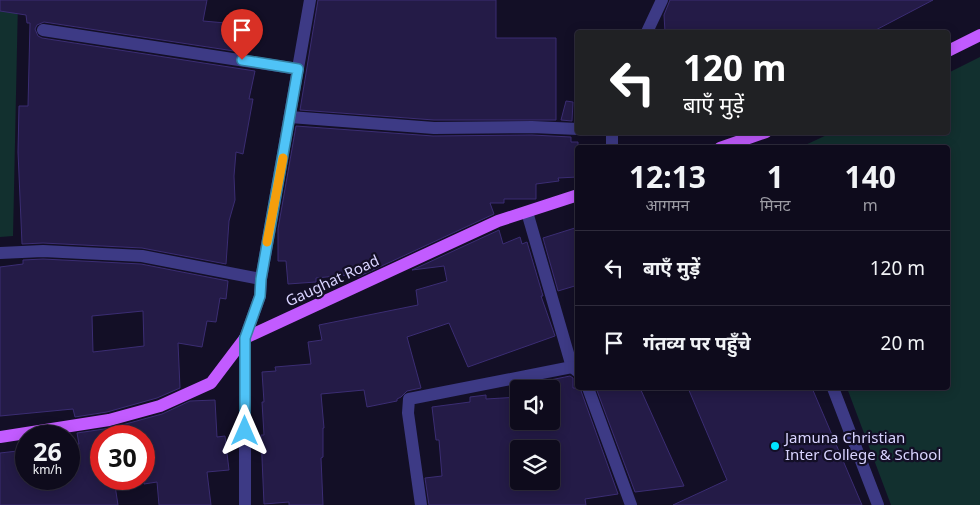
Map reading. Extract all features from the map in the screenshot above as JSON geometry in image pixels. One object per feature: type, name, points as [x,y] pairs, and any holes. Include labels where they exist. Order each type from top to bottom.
[{"type":"main road","points":[[950,50],[980,35]]},
{"type":"main road","points":[[742,144],[760,135]]},
{"type":"main road","name":"Gaughat Road","points":[[0,437],[109,420],[160,406],[211,383],[245,338],[498,221],[575,195]]},
{"type":"street","points":[[245,505],[245,338],[260,296],[261,279],[310,0]]},
{"type":"street","points":[[648,30],[662,0]]},
{"type":"street","points":[[43,30],[298,69]]},
{"type":"street","points":[[290,117],[434,128],[532,127],[575,129]]},
{"type":"street","points":[[421,505],[408,413],[409,399],[575,369],[527,212]]},
{"type":"street","points":[[0,253],[43,251],[142,256],[261,279]]},
{"type":"street","points":[[589,390],[631,505]]},
{"type":"street","points":[[834,390],[878,505]]},
{"type":"green space","points":[[0,0],[18,0],[13,236],[0,237]]},
{"type":"green space","points":[[980,57],[980,505],[891,505],[848,390],[950,390],[950,145],[805,145],[827,135],[950,135],[950,72]]},
{"type":"building","points":[[0,0],[207,0],[203,21],[237,24],[234,51],[44,22],[37,25],[35,29],[38,36],[42,38],[255,71],[249,99],[253,99],[243,154],[236,152],[235,200],[229,221],[226,264],[142,248],[43,243],[22,244],[18,152],[19,106],[28,106],[30,23],[27,23],[26,15],[0,11]]},
{"type":"building","points":[[318,0],[496,0],[496,38],[556,38],[556,120],[434,120],[300,110]]},
{"type":"building","points":[[670,0],[933,0],[876,30],[665,30],[664,15]]},
{"type":"building","points":[[566,101],[573,102],[572,121],[561,120]]},
{"type":"building","points":[[296,126],[433,136],[532,135],[571,137],[571,142],[578,142],[578,145],[575,145],[575,177],[558,178],[559,181],[536,184],[536,199],[504,199],[504,203],[490,203],[494,214],[360,276],[348,277],[347,275],[316,278],[316,282],[288,284],[286,261],[278,261],[278,229]]},
{"type":"building","points":[[575,228],[575,286],[558,291],[543,238]]},
{"type":"building","points":[[499,230],[503,244],[520,237],[522,244],[527,242],[543,296],[541,296],[555,336],[468,367],[449,323],[407,337],[421,388],[407,391],[397,401],[367,407],[364,390],[321,394],[324,428],[323,457],[321,458],[323,505],[289,505],[289,502],[264,504],[261,435],[264,435],[262,372],[276,371],[275,367],[311,364],[308,342],[322,340],[319,325],[418,305],[416,290],[447,281],[444,266],[412,270]]},
{"type":"building","points":[[43,259],[141,264],[228,281],[226,299],[220,298],[216,322],[207,321],[202,347],[178,343],[180,388],[157,398],[107,412],[75,417],[73,409],[0,416],[0,267],[23,264],[23,260]],"holes":[[[143,311],[144,346],[93,352],[92,316]]]},
{"type":"building","points":[[570,376],[573,378],[573,388],[581,390],[618,494],[585,499],[586,505],[429,505],[425,478],[442,476],[439,440],[436,440],[432,407],[470,402],[470,397],[486,395],[486,399],[510,398],[510,430],[560,430],[560,380],[550,380]]},
{"type":"building","points":[[597,390],[641,390],[684,486],[635,492]]},
{"type":"building","name":"Jamuna Christian Inter College & School","points":[[689,390],[813,390],[862,505],[673,505],[727,480]]},
{"type":"building","points":[[215,400],[217,437],[225,436],[229,470],[207,472],[211,505],[159,505],[157,482],[155,482],[155,425],[122,425],[162,414],[190,401]]},
{"type":"building","points":[[90,431],[90,490],[116,490],[118,505],[0,505],[0,453],[15,451],[15,490],[80,490],[80,433]]},
{"type":"slow traffic","points":[[267,242],[283,158]]},
{"type":"place","name":"Jamuna Christian Inter College & School","points":[[775,446]]},
{"type":"route","points":[[242,60],[298,69],[261,279],[260,296],[245,338],[245,431]]}]
